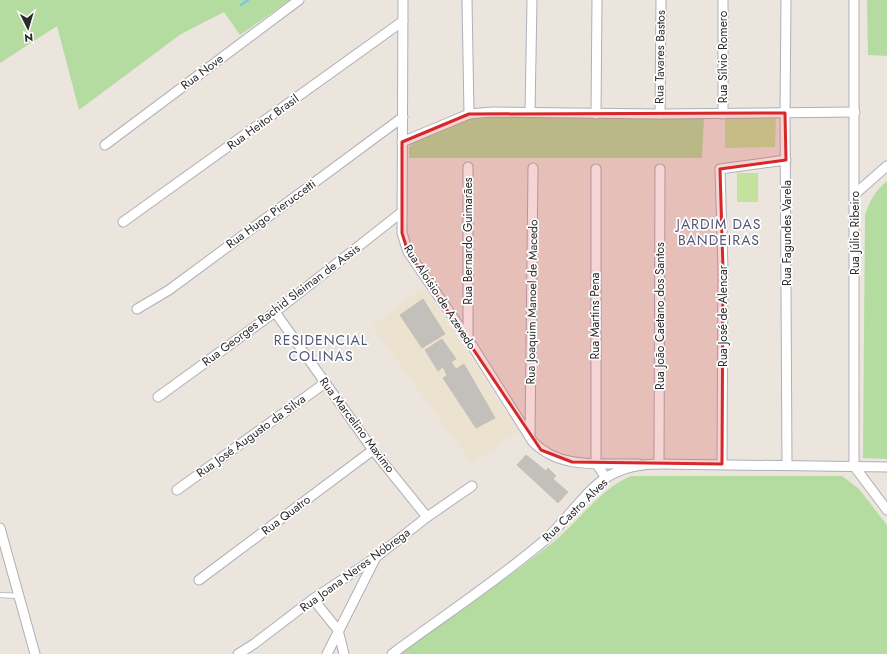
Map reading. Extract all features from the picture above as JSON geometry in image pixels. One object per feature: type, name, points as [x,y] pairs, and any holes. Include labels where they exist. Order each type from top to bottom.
[{"type":"street","name":"Rua Nove","points":[[105,145],[299,0]]},
{"type":"street","name":"Rua Aloísio de Azevedo","points":[[403,0],[402,233],[408,252],[468,339],[530,436],[542,450],[549,455],[572,462],[639,464]]},
{"type":"street","points":[[468,0],[469,114]]},
{"type":"street","points":[[530,112],[532,0]]},
{"type":"street","points":[[596,114],[597,0]]},
{"type":"street","name":"Rua Tavares Bastos","points":[[660,114],[661,0]]},
{"type":"street","name":"Rua Sílvio Romero","points":[[723,0],[723,114]]},
{"type":"street","name":"Rua Fagundes Varela","points":[[786,0],[785,113],[787,465]]},
{"type":"street","name":"Rua Júlio Ribeiro","points":[[854,0],[854,466]]},
{"type":"street","name":"Rua Heitor Brasil","points":[[123,222],[403,21]]},
{"type":"street","points":[[402,142],[469,114],[492,112],[596,114],[855,112]]},
{"type":"street","name":"Rua Hugo Pieruccetti","points":[[137,309],[169,290],[403,117]]},
{"type":"street","name":"Rua José de Alencar","points":[[722,464],[723,269],[720,169],[786,160]]},
{"type":"street","points":[[855,194],[887,166]]},
{"type":"street","name":"Rua Bernardo Guimarães","points":[[468,167],[468,339]]},
{"type":"street","name":"Rua Joaquim Manoel de Macedo","points":[[530,436],[533,168]]},
{"type":"street","name":"Rua Martins Pena","points":[[596,169],[596,463]]},
{"type":"street","name":"Rua João Caetano dos Santos","points":[[659,464],[660,169]]},
{"type":"street","name":"Rua Georges Rachid Sleiman de Assis","points":[[158,397],[275,312],[402,212]]},
{"type":"street","name":"Rua Marcelino Maximo","points":[[275,312],[373,450],[428,517]]},
{"type":"street","name":"Rua José Augusto da Silva","points":[[177,490],[325,383]]},
{"type":"street","name":"Rua Quatro","points":[[199,580],[373,450]]},
{"type":"street","points":[[596,463],[606,478]]},
{"type":"street","name":"Rua Castro Alves","points":[[392,654],[530,552],[562,524],[592,490],[606,478],[620,470],[639,464],[887,467]]},
{"type":"street","points":[[854,466],[887,510]]},
{"type":"street","name":"Rua Joana Neres Nóbrega","points":[[238,654],[254,644],[314,599],[375,558],[428,517],[472,486]]},
{"type":"street","points":[[0,531],[35,654]]},
{"type":"street","points":[[327,654],[375,558]]},
{"type":"street","points":[[314,599],[338,630],[344,654]]},
{"type":"lane","points":[[0,595],[18,596]]},
{"type":"highlighted area","points":[[785,113],[786,160],[720,169],[723,269],[722,464],[572,462],[541,450],[408,252],[402,233],[402,142],[469,114]]},
{"type":"shaded area","points":[[424,286],[519,431],[472,464],[372,326]]},
{"type":"green space","points":[[0,0],[290,0],[240,35],[224,12],[181,34],[79,110],[57,26],[0,63]]},
{"type":"green space","points":[[867,0],[887,0],[887,56],[868,55]]},
{"type":"green space","points":[[484,115],[704,117],[702,158],[409,158],[409,147],[414,140],[461,120]]},
{"type":"green space","points":[[725,118],[776,118],[775,147],[725,148]]},
{"type":"green space","points":[[737,173],[758,173],[758,202],[737,202]]},
{"type":"green space","points":[[887,181],[887,459],[863,458],[865,215],[873,196]]},
{"type":"green space","points":[[631,476],[842,476],[859,489],[887,525],[887,654],[399,654],[551,544],[609,489]]},
{"type":"building","points":[[423,299],[445,334],[422,348],[400,315]]},
{"type":"building","points":[[442,339],[456,359],[451,362],[456,369],[447,375],[443,367],[438,371],[425,350]]},
{"type":"building","points":[[464,364],[495,418],[476,428],[443,378]]},
{"type":"building","points":[[526,455],[546,471],[548,468],[556,476],[553,479],[568,492],[558,503],[517,465]]},
{"type":"waterway","points":[[241,5],[248,0]]},
{"type":"district","name":"JARDIM DAS BANDEIRAS","points":[[719,232]]},
{"type":"district","name":"RESIDENCIAL COLINAS","points":[[321,348]]}]
